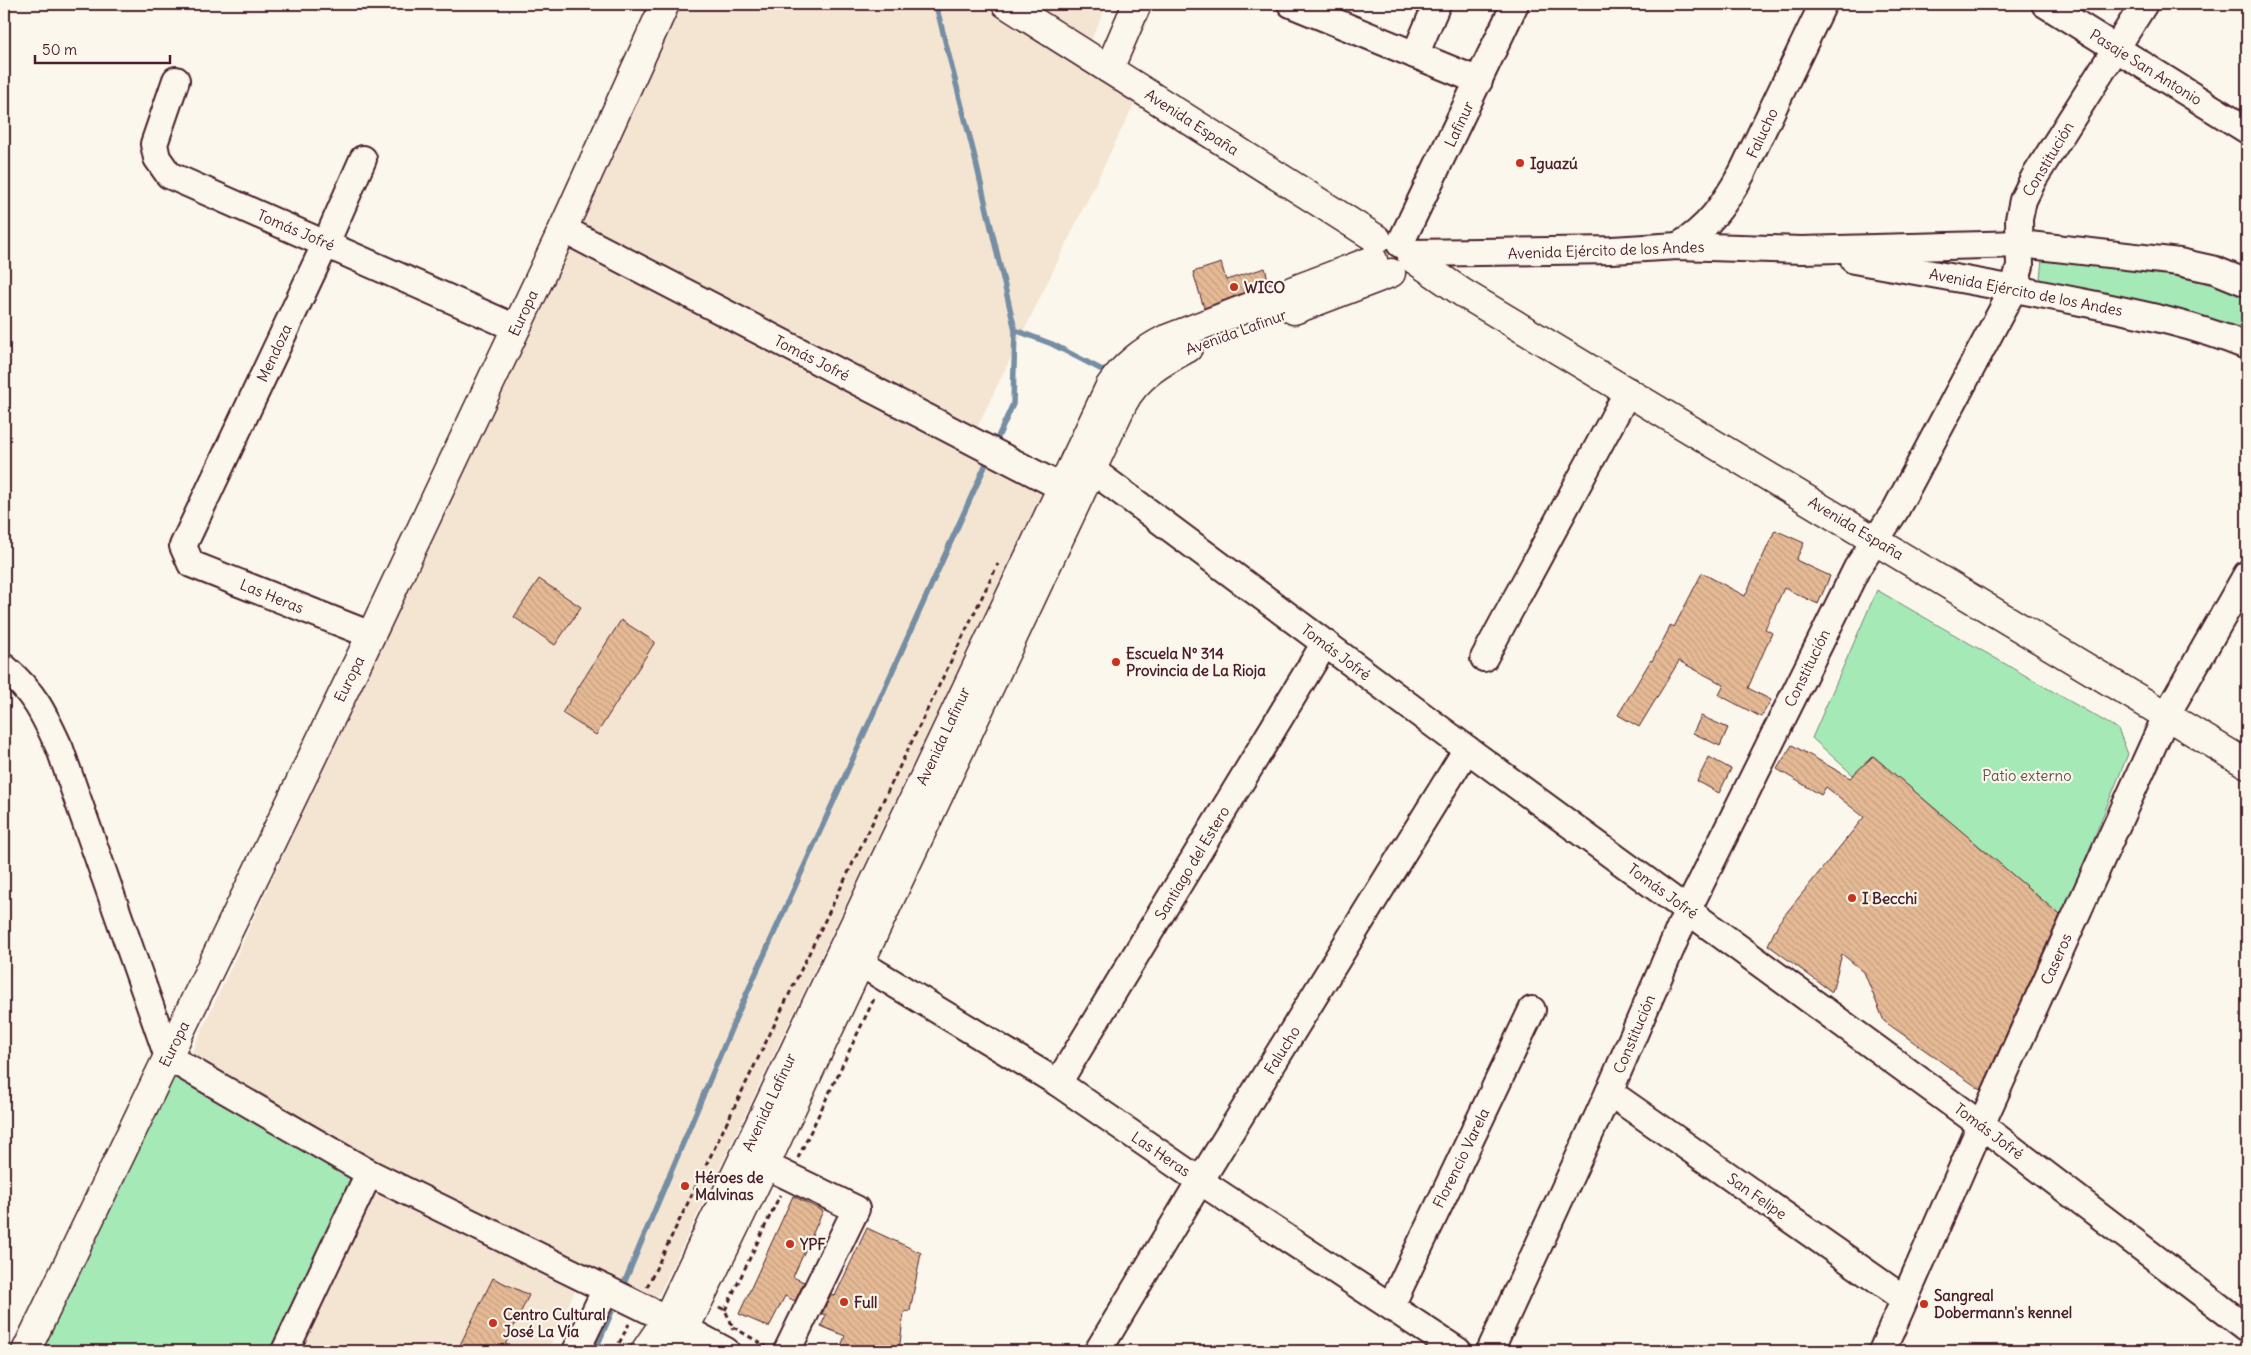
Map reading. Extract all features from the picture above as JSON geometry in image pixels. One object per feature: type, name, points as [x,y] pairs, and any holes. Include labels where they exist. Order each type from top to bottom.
[{"type":"main road","name":"Europa","points":[[26,1351],[371,635],[563,229],[665,4]]},
{"type":"main road","name":"Avenida España","points":[[1006,4],[1109,69],[1396,257],[1463,293],[1628,391],[2167,714],[2247,764]]},
{"type":"main road","points":[[1109,69],[1137,4]]},
{"type":"main road","name":"Avenida Lafinur","points":[[644,1351],[675,1333],[777,1171],[860,963],[1083,465],[1129,392],[1145,375],[1158,365],[1190,347],[1361,286],[1396,257]]},
{"type":"main road","name":"Avenida Lafinur","points":[[675,1333],[1061,487],[1083,465]]},
{"type":"street","points":[[1291,4],[1479,81]]},
{"type":"street","points":[[1415,55],[1437,4]]},
{"type":"street","name":"Lafinur","points":[[1396,257],[1515,4]]},
{"type":"street","name":"Falucho","points":[[1678,246],[1705,227],[1730,195],[1823,4]]},
{"type":"street","name":"Pasaje San Antonio","points":[[2045,4],[2247,130]]},
{"type":"street","name":"Constitución","points":[[1490,1351],[1609,1092],[1688,909],[1857,568],[1895,511],[2014,288],[2020,266],[2021,244],[2018,219],[2026,192],[2144,4]]},
{"type":"street","name":"Tomás Jofré","points":[[176,80],[154,144],[157,158],[169,175],[516,328]]},
{"type":"street","name":"Mendoza","points":[[183,546],[326,243],[363,159]]},
{"type":"street","name":"Tomás Jofré","points":[[563,229],[1061,487]]},
{"type":"street","name":"Avenida Ejército de los Andes","points":[[1396,257],[1678,246],[1802,250],[2021,244],[2179,262],[2215,270],[2247,283]]},
{"type":"street","name":"Avenida Ejército de los Andes","points":[[1802,250],[2014,288],[2150,316],[2190,326],[2247,346]]},
{"type":"street","points":[[1484,658],[1628,391]]},
{"type":"street","name":"Tomás Jofré","points":[[1083,465],[1980,1125],[2247,1328]]},
{"type":"street","name":"Las Heras","points":[[183,546],[191,564],[371,635]]},
{"type":"street","name":"Caseros","points":[[1882,1351],[1980,1125],[2167,714],[2247,574]]},
{"type":"street","name":"Santiago del Estero","points":[[1058,1083],[1325,644]]},
{"type":"street","points":[[4,666],[24,684],[42,710],[60,749],[168,1057],[369,1172],[638,1305],[675,1333],[730,1339]]},
{"type":"street","name":"Falucho","points":[[1098,1351],[1200,1181],[1467,749]]},
{"type":"street","name":"Las Heras","points":[[860,963],[1058,1083],[1200,1181],[1458,1351]]},
{"type":"street","name":"Florencio Varela","points":[[1391,1306],[1532,1010]]},
{"type":"street","name":"San Felipe","points":[[1609,1092],[1904,1300]]},
{"type":"street","points":[[777,1171],[856,1209],[787,1351]]},
{"type":"street","points":[[285,1351],[369,1172]]},
{"type":"street","points":[[576,1351],[606,1289]]},
{"type":"path","points":[[615,1351],[1002,556]]},
{"type":"path","points":[[725,1310],[777,1171],[874,999]]},
{"type":"path","points":[[730,1339],[774,1351]]},
{"type":"shaded area","points":[[678,4],[1107,4],[1079,68],[1135,102],[968,446],[1040,486],[1040,498],[659,1295],[653,1298],[586,1267],[547,1351],[53,1351]]},
{"type":"green space","points":[[2042,259],[2146,271],[2197,281],[2247,296],[2247,336],[2039,288]]},
{"type":"green space","name":"Patio externo","points":[[1877,590],[2118,729],[2128,754],[2062,917],[1873,756],[1853,775],[1812,738]]},
{"type":"green space","points":[[184,1075],[348,1169],[352,1189],[274,1351],[38,1351],[164,1079]]},
{"type":"building","name":"WICO","points":[[1221,263],[1226,280],[1265,268],[1269,283],[1204,308],[1193,272]]},
{"type":"building","points":[[1775,530],[1804,543],[1796,560],[1830,576],[1818,604],[1784,588],[1765,629],[1772,633],[1748,688],[1771,700],[1761,717],[1719,695],[1724,685],[1679,661],[1639,727],[1618,715],[1652,661],[1671,625],[1674,627],[1702,573],[1745,596]]},
{"type":"building","points":[[539,579],[581,607],[555,645],[514,617]]},
{"type":"building","points":[[621,620],[655,642],[596,735],[562,713]]},
{"type":"building","points":[[1701,716],[1728,728],[1720,746],[1693,733]]},
{"type":"building","points":[[1792,745],[1850,778],[1873,756],[2060,915],[1981,1090],[1884,1021],[1864,972],[1842,954],[1832,992],[1768,945],[1779,922],[1864,817],[1826,787],[1821,795],[1777,769]]},
{"type":"building","points":[[1709,757],[1731,769],[1719,793],[1697,781]]},
{"type":"building","name":"YPF","points":[[793,1196],[823,1211],[793,1277],[804,1282],[795,1301],[785,1296],[769,1327],[739,1314]]},
{"type":"building","points":[[867,1228],[921,1253],[910,1311],[904,1312],[899,1351],[839,1351],[845,1336],[821,1326],[826,1315],[822,1314],[831,1294],[835,1296]]},
{"type":"building","name":"Centro Cultural José La Vía","points":[[493,1278],[529,1295],[502,1351],[457,1351]]},
{"type":"waterway","points":[[929,4],[937,9],[974,154],[1015,330],[1013,404],[998,437]]},
{"type":"waterway","points":[[1015,330],[1052,344],[1110,374]]},
{"type":"waterway","points":[[625,1281],[737,1015],[986,464]]},
{"type":"waterway","points":[[595,1351],[613,1309]]},
{"type":"place","name":"Iguazú","points":[[1520,163]]},
{"type":"place","name":"WICO","points":[[1234,287]]},
{"type":"place","name":"Escuela Nº 314 Provincia de La Rioja","points":[[1116,662]]},
{"type":"place","name":"I Becchi","points":[[1852,898]]},
{"type":"place","name":"Héroes de Malvinas","points":[[685,1186]]},
{"type":"place","name":"YPF","points":[[790,1244]]},
{"type":"place","name":"Full","points":[[844,1302]]},
{"type":"place","name":"Sangreal Dobermann's kennel","points":[[1924,1304]]},
{"type":"place","name":"Centro Cultural José La Vía","points":[[493,1323]]}]
